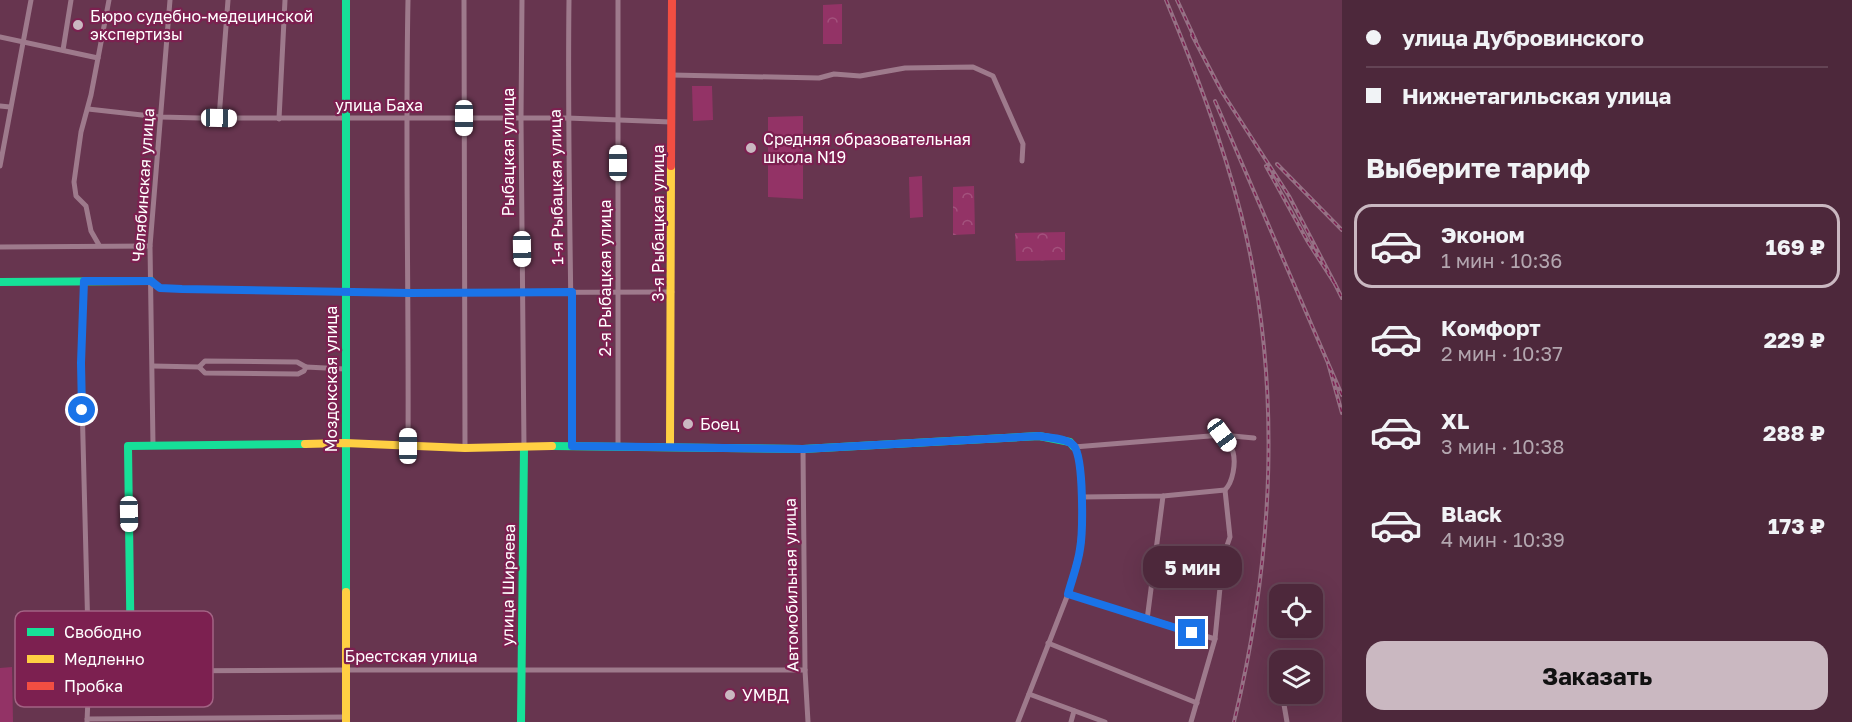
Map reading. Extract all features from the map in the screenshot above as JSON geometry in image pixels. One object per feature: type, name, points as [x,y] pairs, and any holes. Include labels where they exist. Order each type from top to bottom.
[{"type":"street","points":[[0,166],[31,0]]},
{"type":"street","points":[[63,50],[71,0]]},
{"type":"street","points":[[99,245],[91,231],[86,206],[76,196],[74,182],[81,132],[88,109],[109,0]]},
{"type":"street","name":"Челябинская улица","points":[[153,445],[150,246],[170,0]]},
{"type":"street","points":[[219,118],[228,0]]},
{"type":"street","points":[[279,119],[285,0]]},
{"type":"street","name":"Моздокская улица","points":[[346,0],[346,719]]},
{"type":"street","points":[[408,0],[406,118],[409,293],[408,446]]},
{"type":"street","points":[[465,0],[465,448]]},
{"type":"street","name":"Рыбацкая улица","points":[[522,0],[524,448]]},
{"type":"street","name":"1-я Рыбацкая улица","points":[[569,0],[567,118],[572,292],[572,446]]},
{"type":"street","name":"2-я Рыбацкая улица","points":[[618,0],[618,447]]},
{"type":"street","name":"3-я Рыбацкая улица","points":[[670,447],[672,0]]},
{"type":"street","points":[[0,37],[98,58]]},
{"type":"street","points":[[672,75],[819,78],[834,74],[860,76],[905,68],[973,67],[993,76],[1023,144],[1022,161]]},
{"type":"street","points":[[0,106],[10,107]]},
{"type":"street","name":"улица Баха","points":[[88,109],[160,117],[567,118],[670,122]]},
{"type":"street","points":[[0,247],[150,246]]},
{"type":"street","points":[[84,281],[81,363],[87,611]]},
{"type":"street","points":[[0,282],[151,281],[160,288],[409,293],[672,292]]},
{"type":"street","points":[[199,368],[205,361],[297,362],[306,367],[345,369]]},
{"type":"street","points":[[153,366],[199,368],[205,373],[298,374],[306,367]]},
{"type":"street","points":[[1074,447],[1222,435],[1254,438]]},
{"type":"street","points":[[1082,497],[1163,496],[1225,490],[1230,486],[1235,460],[1232,449],[1222,435]]},
{"type":"street","points":[[130,611],[128,446],[345,443],[465,448],[572,446],[803,449],[1039,436],[1070,442],[1078,455],[1082,497],[1080,548],[1068,594],[1018,722]]},
{"type":"street","name":"улица Ширяева","points":[[521,722],[524,448]]},
{"type":"street","name":"Автомобильная улица","points":[[803,449],[805,670],[808,722]]},
{"type":"street","points":[[1191,722],[1215,639],[1223,556],[1230,537],[1225,490]]},
{"type":"street","points":[[1147,620],[1163,496]]},
{"type":"street","points":[[1068,594],[1215,639]]},
{"type":"street","points":[[1048,643],[1197,703]]},
{"type":"street","name":"Брестская улица","points":[[213,671],[805,670]]},
{"type":"street","points":[[1029,694],[1105,722]]},
{"type":"street","points":[[1284,704],[1287,722]]},
{"type":"street","points":[[1071,722],[1074,711]]},
{"type":"street","points":[[87,720],[346,719]]},
{"type":"green space","points":[[842,4],[842,44],[823,44],[823,5]]},
{"type":"green space","points":[[692,86],[712,86],[713,120],[693,121]]},
{"type":"green space","points":[[803,116],[803,199],[768,197],[768,117]]},
{"type":"green space","points":[[922,176],[923,217],[910,218],[909,177]]},
{"type":"green space","points":[[974,186],[975,234],[953,235],[953,187]]},
{"type":"green space","points":[[1065,232],[1065,260],[1016,261],[1015,233]]},
{"type":"green space","points":[[12,667],[13,722],[0,722],[0,668]]},
{"type":"railway","points":[[1166,0],[1207,106],[1234,186],[1254,277],[1263,340],[1268,404],[1265,533],[1248,660],[1234,722]]},
{"type":"railway","points":[[1177,0],[1196,41]]},
{"type":"railway","points":[[1192,35],[1222,92],[1289,196],[1335,284],[1308,242],[1266,166]]},
{"type":"railway","points":[[1215,101],[1328,363]]},
{"type":"railway","points":[[1277,164],[1342,230]]},
{"type":"railway","points":[[1335,284],[1342,298]]},
{"type":"railway","points":[[1342,395],[1328,363],[1342,413]]},
{"type":"traffic: fast","points":[[346,0],[346,592]]},
{"type":"traffic: fast","points":[[0,282],[151,281]]},
{"type":"traffic: fast","points":[[552,446],[803,449],[1039,436],[1070,442],[1074,447]]},
{"type":"traffic: fast","points":[[130,611],[128,446],[305,444]]},
{"type":"traffic: fast","points":[[521,722],[524,448]]},
{"type":"traffic: slow","points":[[670,447],[671,166]]},
{"type":"traffic: slow","points":[[305,444],[345,443],[465,448],[552,446]]},
{"type":"traffic: slow","points":[[346,592],[346,722]]},
{"type":"traffic: jam","points":[[671,166],[672,0]]},
{"type":"place","name":"Бюро судебно-медецинской экспертизы","points":[[78,25]]},
{"type":"place","name":"Средняя образовательная школа N19","points":[[751,148]]},
{"type":"place","name":"Боец","points":[[688,424]]},
{"type":"place","name":"УМВД","points":[[730,695]]},
{"type":"route","points":[[82,410],[84,281],[151,281],[160,288],[182,289],[409,293],[572,292],[572,446],[803,449],[1039,436],[1070,442],[1078,455],[1082,497],[1080,548],[1068,594],[1192,633]]}]
